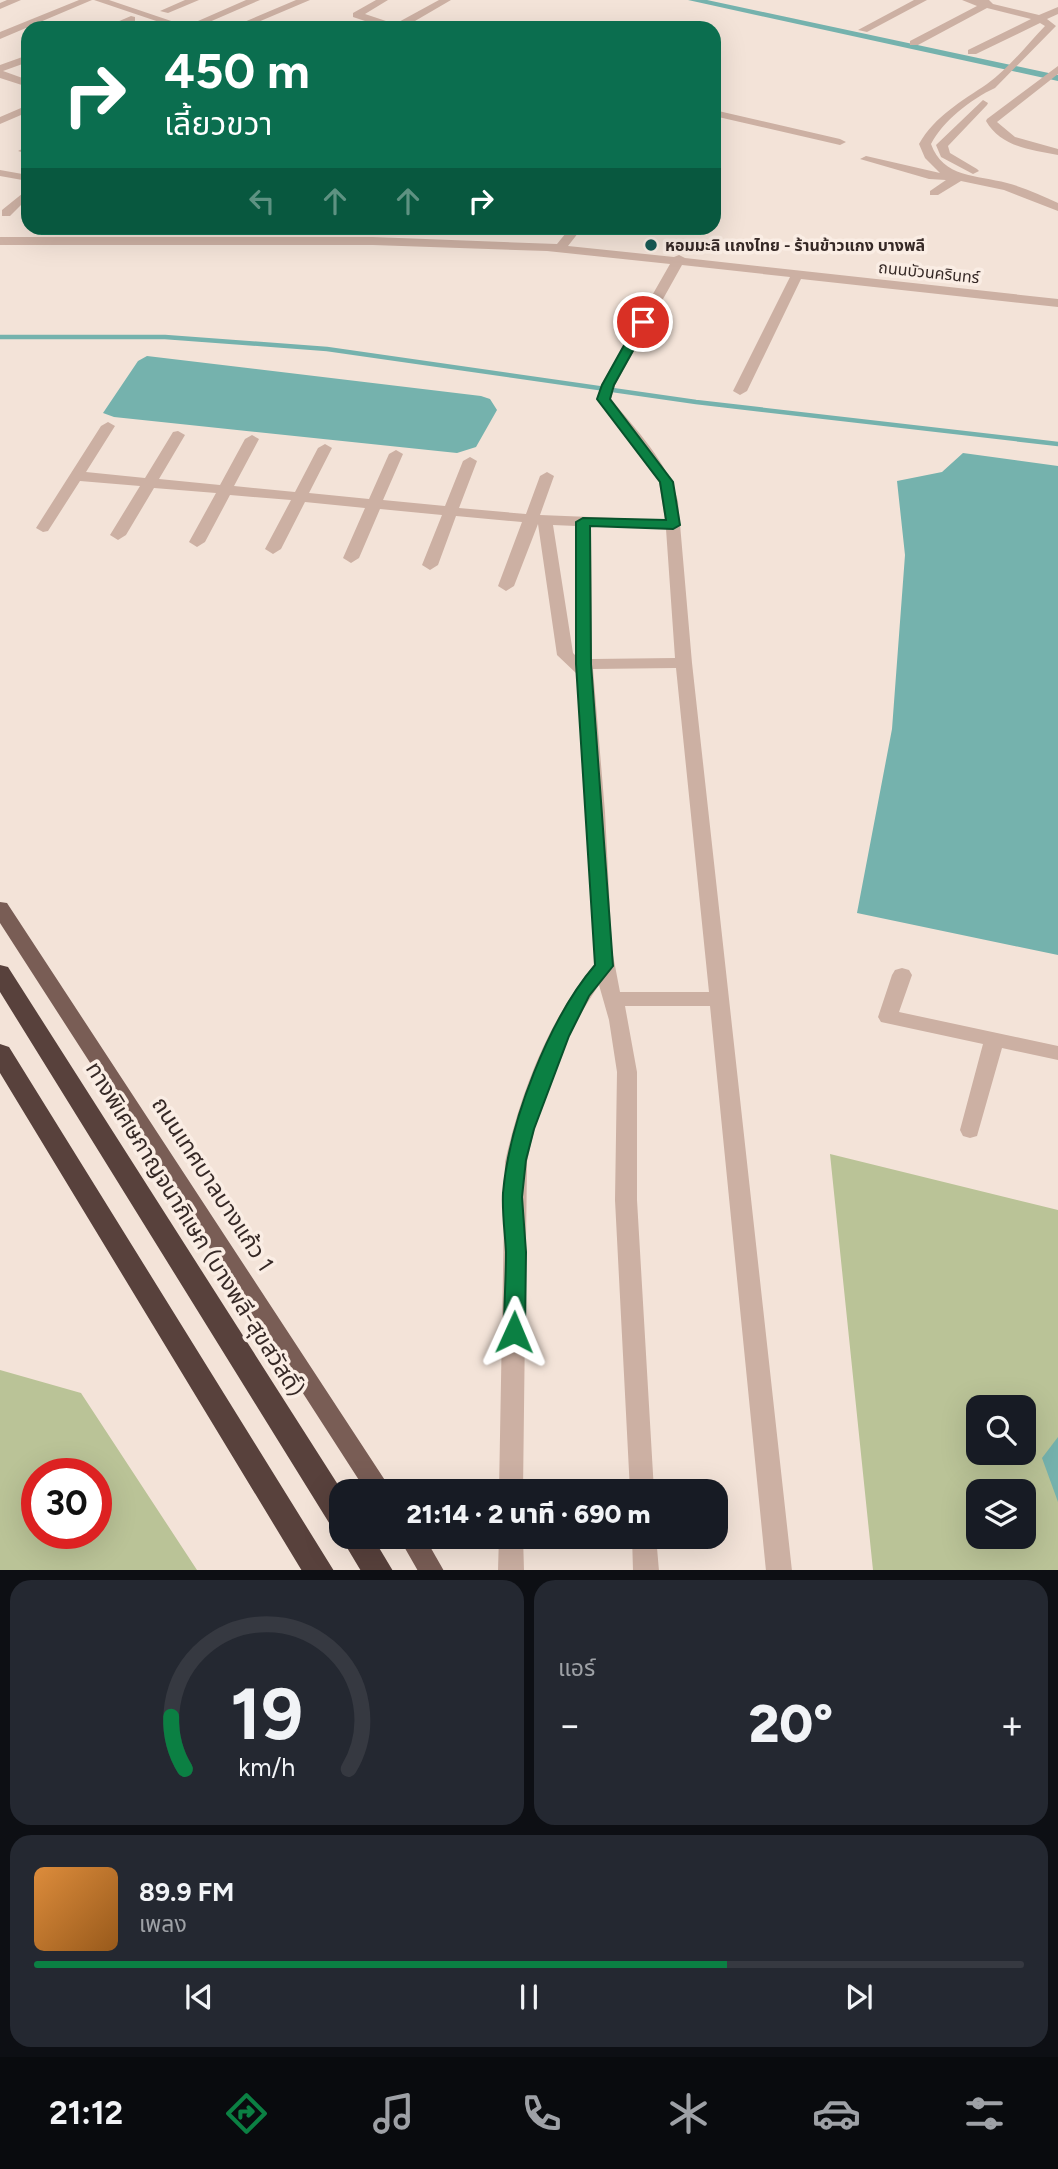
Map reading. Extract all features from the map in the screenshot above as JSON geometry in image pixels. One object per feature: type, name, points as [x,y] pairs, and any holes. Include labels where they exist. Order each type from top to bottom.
[{"type":"highway","name":"ทางพิเศษกาญจนาภิเษก (บางพลี-สุขสวัสดิ์)","points":[[0,973],[329,1497]]},
{"type":"highway","points":[[0,1054],[319,1570]]},
{"type":"highway","points":[[364,1549],[378,1570]]},
{"type":"main road","name":"ถนนเทศบาลบางแก้ว 1","points":[[0,908],[372,1479]]},
{"type":"main road","points":[[418,1549],[432,1570]]},
{"type":"street","points":[[0,6],[16,0]]},
{"type":"street","points":[[40,21],[87,0]]},
{"type":"street","points":[[48,18],[63,17],[104,0],[188,21]]},
{"type":"street","points":[[104,0],[166,21]]},
{"type":"street","points":[[165,11],[194,0]]},
{"type":"street","points":[[233,0],[254,4]]},
{"type":"street","points":[[252,21],[305,0]]},
{"type":"street","points":[[375,21],[357,15],[383,0]]},
{"type":"street","points":[[408,21],[446,0]]},
{"type":"street","points":[[863,30],[922,0]]},
{"type":"street","points":[[959,177],[939,168],[928,157],[925,145],[933,130],[978,92],[991,86],[1054,25],[990,3],[967,0]]},
{"type":"street","points":[[272,21],[319,1]]},
{"type":"street","points":[[914,43],[990,3]]},
{"type":"street","points":[[208,21],[254,4]]},
{"type":"street","points":[[972,52],[1058,10]]},
{"type":"street","points":[[126,21],[131,19]]},
{"type":"street","points":[[0,36],[21,28]]},
{"type":"street","points":[[2,75],[21,63]]},
{"type":"street","points":[[1058,69],[991,121],[993,126],[1013,141],[1058,152]]},
{"type":"street","points":[[2,75],[21,82]]},
{"type":"street","points":[[991,86],[992,95],[950,134],[942,145],[945,155],[970,170],[992,177],[1000,184]]},
{"type":"street","points":[[0,109],[21,101]]},
{"type":"street","points":[[0,121],[21,111]]},
{"type":"street","points":[[721,115],[840,142]]},
{"type":"street","points":[[0,127],[21,118]]},
{"type":"street","points":[[933,130],[950,134]]},
{"type":"street","points":[[1008,136],[1019,134],[1058,144]]},
{"type":"street","points":[[866,159],[929,176],[959,177],[1000,184],[1058,207]]},
{"type":"street","points":[[934,193],[970,170]]},
{"type":"street","points":[[0,173],[21,177]]},
{"type":"street","points":[[560,248],[570,235]]},
{"type":"street","name":"ถนนบัวนครินทร์","points":[[0,242],[373,241],[560,248],[679,259],[1058,303]]},
{"type":"street","points":[[679,259],[608,385],[604,399],[666,482],[673,525],[718,999],[779,1570]]},
{"type":"street","points":[[740,391],[798,273]]},
{"type":"street","points":[[43,528],[108,426]]},
{"type":"street","points":[[118,535],[178,435]]},
{"type":"street","points":[[197,542],[252,439]]},
{"type":"street","points":[[273,549],[325,447]]},
{"type":"street","points":[[351,558],[372,504],[396,454]]},
{"type":"street","points":[[430,565],[470,461]]},
{"type":"street","points":[[77,476],[538,519],[673,525]]},
{"type":"street","points":[[506,586],[538,519],[547,476]]},
{"type":"street","points":[[538,519],[565,655],[584,668],[684,663]]},
{"type":"street","points":[[583,522],[584,668],[604,966],[627,1072],[626,1200],[641,1479]]},
{"type":"street","points":[[511,1479],[516,1252],[513,1197],[516,1160],[524,1129],[560,1036],[582,992],[604,966]]},
{"type":"street","points":[[902,975],[888,1017],[1058,1054]]},
{"type":"street","points":[[613,999],[718,999]]},
{"type":"street","points":[[970,1130],[994,1040]]},
{"type":"street","points":[[510,1549],[511,1570]]},
{"type":"street","points":[[645,1549],[646,1570]]},
{"type":"green space","points":[[830,1154],[1058,1210],[1058,1570],[873,1570]]},
{"type":"green space","points":[[0,1370],[81,1393],[197,1570],[0,1570]]},
{"type":"water","points":[[147,356],[481,396],[490,399],[497,410],[476,447],[457,453],[114,417],[103,413],[138,361]]},
{"type":"water","points":[[963,453],[1058,466],[1058,955],[857,913],[892,729],[905,555],[897,481],[942,472]]},
{"type":"water","points":[[1058,1437],[1058,1502],[1042,1458]]},
{"type":"waterway","points":[[693,0],[1058,78]]},
{"type":"waterway","points":[[0,337],[165,337],[327,349],[696,402],[1058,444]]},
{"type":"place","name":"หอมมะลิ เเกงไทย - ร้านข้าวแกง บางพลี","points":[[651,245]]},
{"type":"route","points":[[514,1332],[516,1252],[513,1197],[516,1160],[524,1129],[560,1036],[582,992],[604,966],[596,812],[584,664],[583,522],[673,525],[666,482],[604,399],[608,385],[643,322]]}]
